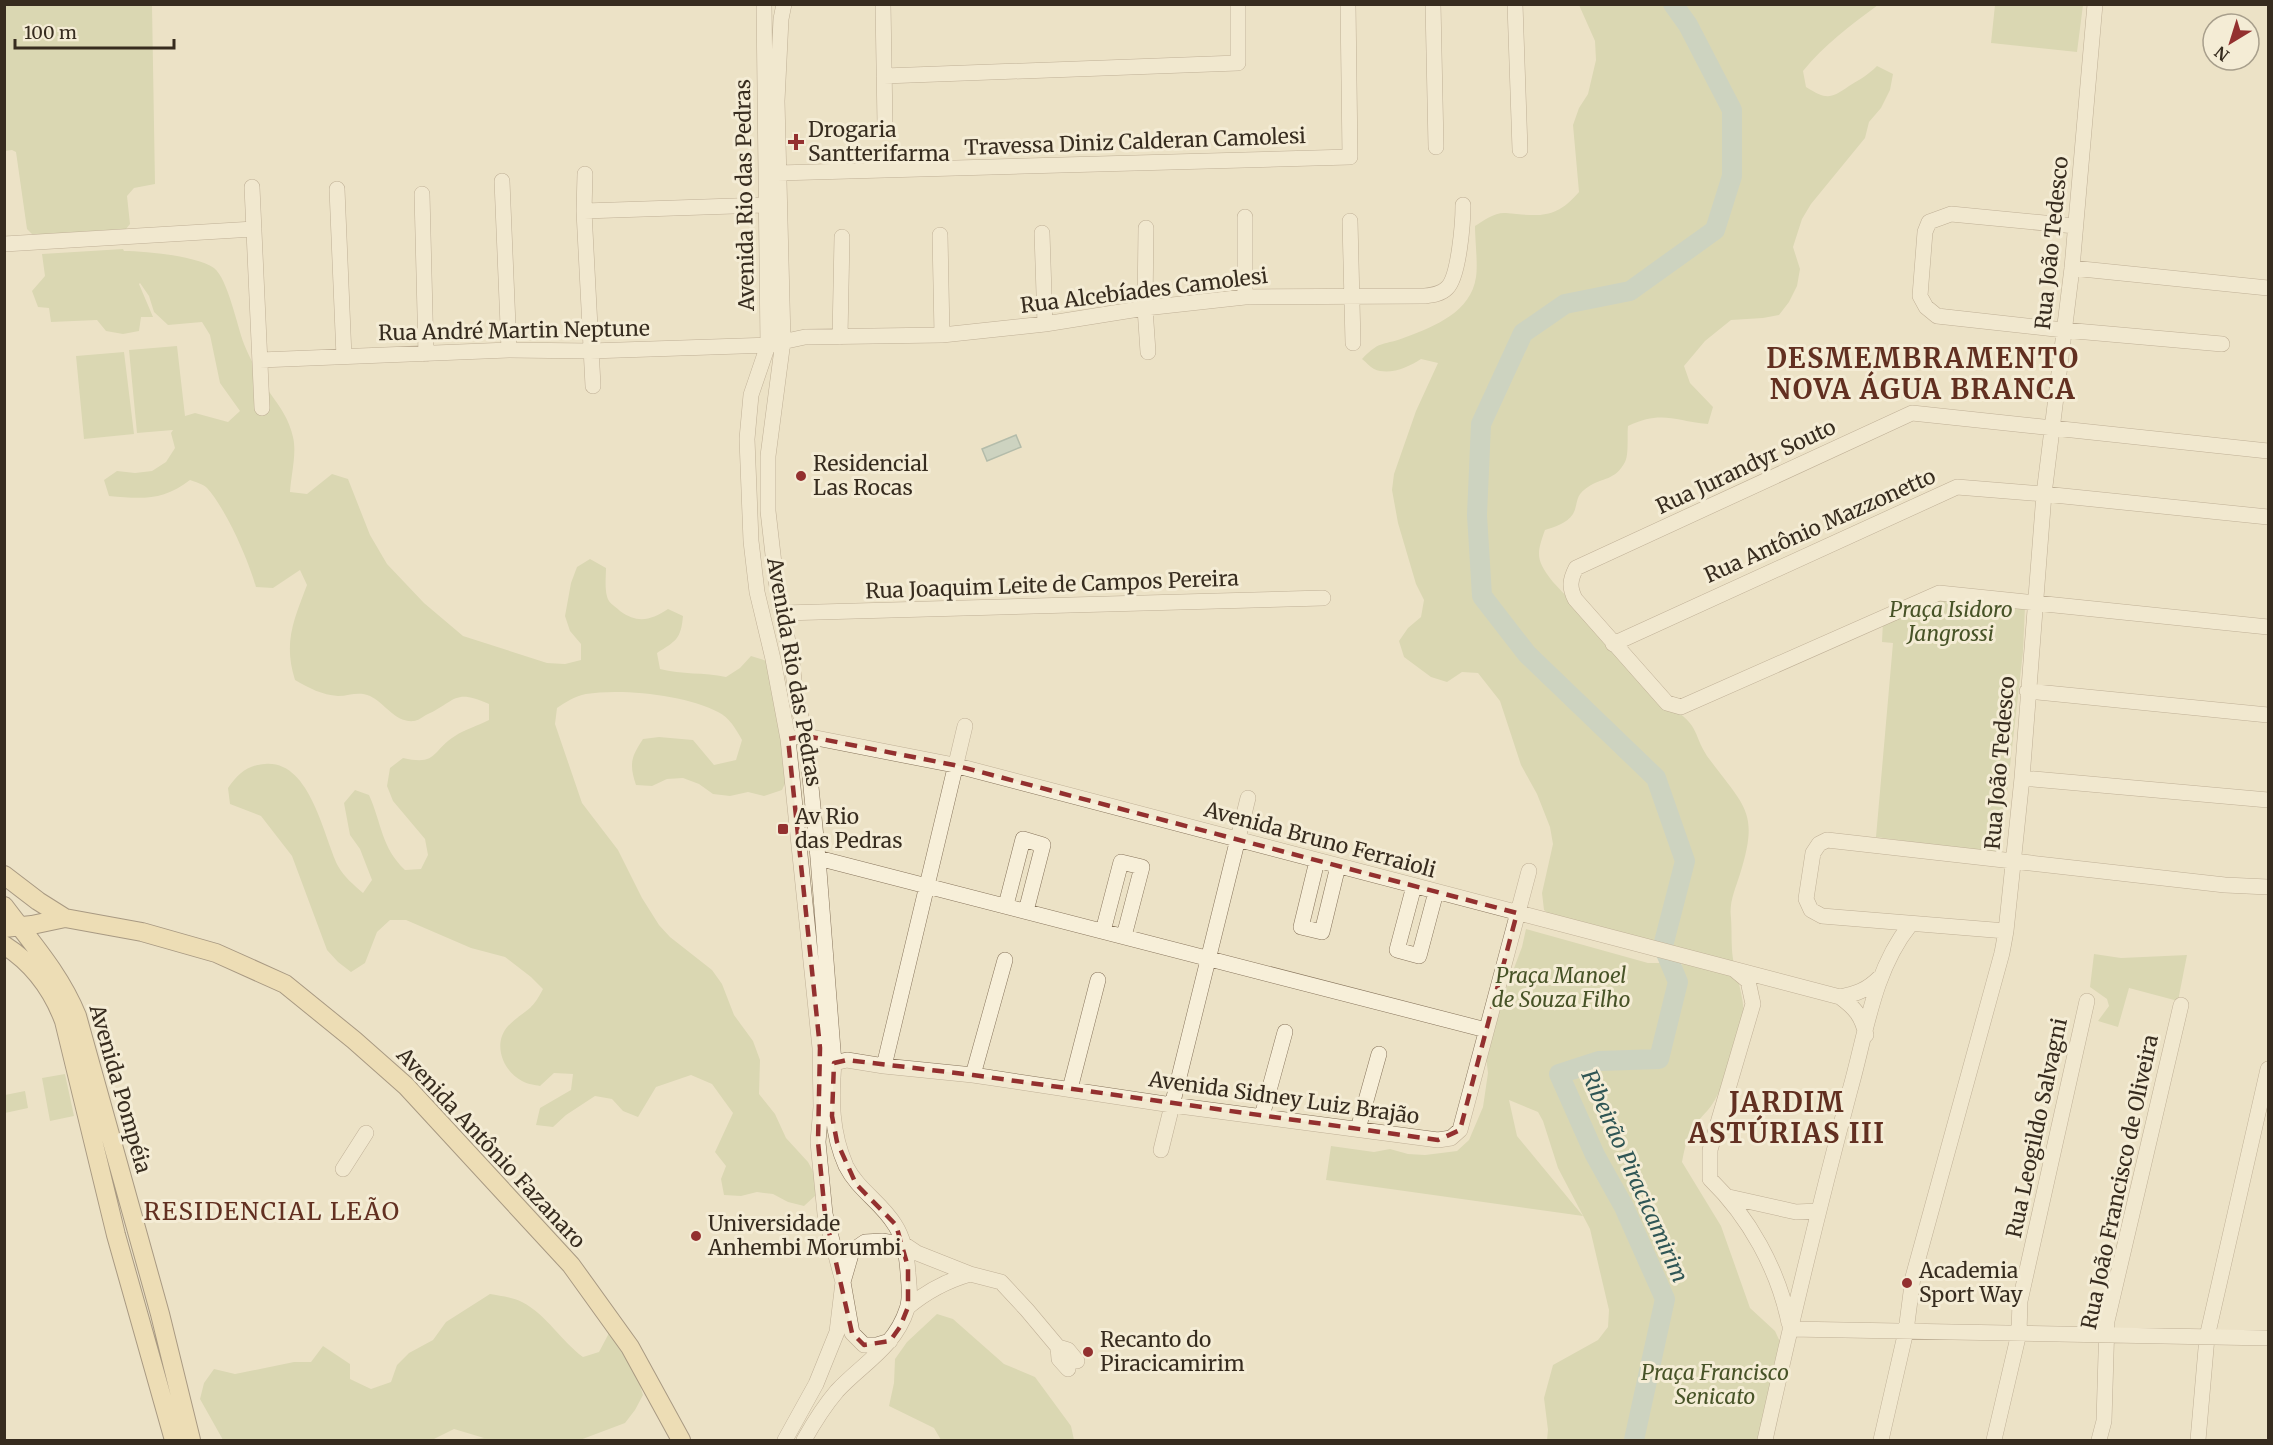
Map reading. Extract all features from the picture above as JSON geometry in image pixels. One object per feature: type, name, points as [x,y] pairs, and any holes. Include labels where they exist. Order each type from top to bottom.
[{"type":"main road","name":"Avenida Antônio Fazanaro","points":[[4,875],[65,918]]},
{"type":"main road","name":"Avenida Pompéia","points":[[4,906],[13,927],[41,953],[62,984],[76,1016],[174,1368],[191,1440]]},
{"type":"main road","name":"Avenida Antônio Fazanaro","points":[[13,927],[65,918],[142,932],[216,953],[285,984],[406,1086],[571,1265],[630,1347],[681,1440]]},
{"type":"main road","points":[[41,953],[46,929],[65,918]]},
{"type":"main road","name":"Avenida Pompéia","points":[[4,945],[33,967],[52,992],[64,1022],[116,1235],[174,1440]]},
{"type":"main road","points":[[116,1235],[122,1229],[128,1229],[143,1255]]},
{"type":"main road","points":[[154,1373],[168,1375],[174,1368]]},
{"type":"street","name":"Avenida Rio das Pedras","points":[[764,4],[766,205],[776,343],[751,395],[747,439],[749,510],[757,592],[773,659],[788,739],[820,1048],[821,1107],[818,1142],[825,1214],[843,1282],[837,1332],[816,1384],[785,1440]]},
{"type":"street","name":"Avenida Rio das Pedras","points":[[784,4],[781,20],[777,101],[780,233],[776,343],[768,456],[768,511],[776,581],[796,698],[806,735],[834,1063],[832,1116],[840,1150],[856,1184],[883,1209],[896,1225],[904,1245],[910,1288],[908,1307],[900,1327],[875,1358],[836,1392],[804,1440]]},
{"type":"street","points":[[883,4],[885,125]]},
{"type":"street","points":[[884,76],[1238,63],[1238,4]]},
{"type":"street","name":"Travessa Diniz Calderan Camolesi","points":[[778,173],[1350,157],[1348,4]]},
{"type":"street","points":[[1433,4],[1436,147]]},
{"type":"street","points":[[1515,4],[1520,150]]},
{"type":"street","name":"Rua João Tedesco","points":[[1881,1440],[1906,1331],[1913,1277],[2002,953],[2006,931],[2022,778],[2027,691],[2050,428],[2072,268],[2095,4]]},
{"type":"street","points":[[585,174],[584,211],[593,386]]},
{"type":"street","points":[[502,181],[509,350]]},
{"type":"street","points":[[252,187],[262,408]]},
{"type":"street","points":[[338,189],[344,357]]},
{"type":"street","points":[[423,194],[426,354]]},
{"type":"street","points":[[584,211],[766,205],[772,209],[772,226],[780,233]]},
{"type":"street","name":"Rua Alcebíades Camolesi","points":[[776,343],[805,337],[942,335],[1045,324],[1145,308],[1245,297],[1425,297],[1437,295],[1447,288],[1454,277],[1463,209]]},
{"type":"street","points":[[2075,226],[1951,214],[1929,222],[1925,232],[1920,296],[1926,306],[1937,316],[2223,344]]},
{"type":"street","points":[[1245,217],[1245,297]]},
{"type":"street","points":[[1350,221],[1353,343]]},
{"type":"street","points":[[1146,228],[1145,308],[1148,352]]},
{"type":"street","points":[[4,244],[254,229]]},
{"type":"street","points":[[1042,233],[1045,324]]},
{"type":"street","points":[[940,235],[942,335]]},
{"type":"street","points":[[840,337],[842,237]]},
{"type":"street","points":[[2072,268],[2268,288]]},
{"type":"street","name":"Rua André Martin Neptune","points":[[260,360],[509,350],[590,351],[776,343]]},
{"type":"street","name":"Rua Jurandyr Souto","points":[[1613,644],[1575,599],[1570,589],[1571,578],[1576,568],[1912,413],[2268,451]]},
{"type":"street","name":"Rua Antônio Mazzonetto","points":[[1613,644],[1957,487],[2268,517]]},
{"type":"street","points":[[1613,644],[1667,703],[1681,707],[1939,593],[2268,627]]},
{"type":"street","name":"Rua Joaquim Leite de Campos Pereira","points":[[783,613],[1323,598]]},
{"type":"street","points":[[2027,691],[2268,715]]},
{"type":"street","points":[[884,1066],[965,726]]},
{"type":"street","name":"Avenida Bruno Ferraioli","points":[[788,739],[806,735],[954,765],[1840,997],[1854,1008],[1863,1020],[1866,1035]]},
{"type":"street","points":[[2022,778],[2268,800]]},
{"type":"street","points":[[1161,1150],[1248,798]]},
{"type":"street","points":[[1005,905],[1023,839],[1043,844],[1026,910]]},
{"type":"street","points":[[2006,931],[1910,925],[1822,916],[1812,910],[1806,899],[1813,853],[1819,844],[1827,840],[2226,885],[2268,887]]},
{"type":"street","points":[[818,858],[1486,1030]]},
{"type":"street","points":[[1317,861],[1301,927],[1322,932],[1338,866]]},
{"type":"street","points":[[1103,931],[1121,862],[1142,867],[1124,936]]},
{"type":"street","name":"Avenida Sidney Luiz Brajão","points":[[834,1063],[847,1060],[973,1075],[1172,1105],[1438,1140],[1451,1138],[1460,1130],[1529,871]]},
{"type":"street","points":[[1414,886],[1397,950],[1419,956],[1436,892]]},
{"type":"street","points":[[1765,1440],[1818,1211],[1866,1035],[1879,978],[1898,940],[1910,925]]},
{"type":"street","points":[[973,1075],[1005,960]]},
{"type":"street","points":[[1736,971],[1748,981],[1753,1004]]},
{"type":"street","points":[[1840,997],[1855,994],[1869,987],[1879,978]]},
{"type":"street","points":[[1070,1089],[1098,980]]},
{"type":"street","points":[[1783,982],[1770,986],[1753,1004],[1710,1150],[1710,1179],[1729,1197],[1760,1245],[1784,1298],[1790,1329]]},
{"type":"street","name":"Rua Leogildo Salvagni","points":[[1994,1440],[2019,1333],[2020,1300],[2087,1001]]},
{"type":"street","name":"Rua João Francisco de Oliveira","points":[[2100,1440],[2104,1421],[2106,1335],[2110,1310],[2181,1005]]},
{"type":"street","points":[[1262,1116],[1286,1032]]},
{"type":"street","points":[[1358,1129],[1379,1054]]},
{"type":"street","points":[[2198,1440],[2207,1336],[2268,1069]]},
{"type":"street","points":[[343,1169],[366,1133]]},
{"type":"street","points":[[1729,1197],[1796,1212],[1818,1211]]},
{"type":"street","points":[[890,1341],[877,1345],[864,1345],[852,1333],[843,1282],[852,1251],[858,1246],[873,1241],[904,1245],[917,1253],[970,1274],[1001,1282],[1058,1347],[1068,1350],[1072,1365]]},
{"type":"street","name":"Avenida Rio das Pedras","points":[[908,1307],[924,1294],[948,1281],[970,1274]]},
{"type":"street","points":[[1790,1329],[2268,1338]]},
{"type":"highlighted area","points":[[806,736],[954,765],[1517,913],[1460,1130],[1438,1140],[973,1075],[847,1060],[834,1063],[832,1116],[837,1142],[856,1184],[896,1225],[908,1267],[908,1307],[900,1327],[890,1341],[864,1345],[852,1333],[825,1214],[818,1142],[820,1048],[788,739]]},
{"type":"green space","points":[[5,5],[152,5],[155,184],[134,188],[127,196],[130,224],[126,229],[33,235],[27,229],[16,152],[5,151]]},
{"type":"green space","points":[[1579,5],[1878,5],[1838,36],[1803,71],[1806,87],[1828,96],[1843,90],[1877,66],[1893,74],[1890,90],[1881,108],[1869,122],[1865,138],[1811,204],[1802,219],[1793,247],[1800,269],[1797,286],[1789,302],[1779,315],[1731,320],[1705,341],[1684,366],[1690,383],[1713,407],[1708,424],[1659,418],[1640,421],[1628,426],[1627,455],[1621,468],[1613,476],[1584,490],[1568,520],[1545,530],[1539,552],[1543,568],[1553,582],[1670,707],[1692,726],[1704,752],[1733,789],[1746,812],[1748,837],[1746,854],[1731,907],[1732,954],[1743,1001],[1742,1033],[1717,1097],[1691,1131],[1682,1162],[1721,1226],[1750,1308],[1775,1331],[1782,1346],[1770,1440],[1547,1440],[1544,1398],[1553,1365],[1598,1340],[1608,1327],[1609,1310],[1590,1229],[1558,1168],[1538,1112],[1509,1100],[1517,1136],[1583,1216],[1326,1180],[1331,1146],[1374,1152],[1390,1149],[1408,1154],[1425,1155],[1457,1151],[1469,1140],[1483,1107],[1488,1073],[1486,1057],[1526,929],[1648,963],[1664,963],[1681,967],[1685,952],[1557,920],[1544,910],[1542,893],[1553,844],[1550,827],[1537,794],[1521,765],[1500,701],[1478,673],[1462,672],[1447,682],[1431,677],[1404,657],[1399,641],[1408,628],[1421,617],[1424,600],[1416,584],[1398,523],[1392,490],[1394,474],[1416,411],[1438,363],[1421,359],[1405,368],[1386,372],[1374,369],[1362,359],[1378,346],[1440,322],[1467,300],[1476,277],[1475,226],[1502,213],[1537,215],[1554,212],[1562,208],[1579,192],[1573,125],[1579,108],[1588,94],[1596,60],[1595,41]]},
{"type":"green space","points":[[1995,5],[2083,5],[2077,52],[1991,43]]},
{"type":"green space","points":[[123,249],[124,251],[184,257],[214,268],[224,282],[250,357],[289,424],[294,443],[290,492],[307,494],[332,474],[348,479],[370,535],[387,564],[424,603],[463,636],[547,663],[565,664],[581,660],[581,644],[570,631],[565,616],[571,583],[577,567],[590,559],[606,568],[607,598],[620,611],[639,619],[656,616],[668,609],[683,616],[679,635],[657,653],[660,669],[726,677],[740,668],[751,656],[767,661],[780,710],[778,727],[789,775],[782,790],[764,796],[748,792],[730,796],[713,794],[699,784],[683,778],[667,779],[652,786],[636,785],[632,761],[643,739],[659,737],[693,740],[714,765],[736,760],[742,740],[740,736],[726,717],[705,706],[654,694],[600,692],[574,698],[557,708],[555,724],[582,803],[618,850],[642,898],[659,925],[670,937],[712,970],[722,984],[734,1015],[753,1041],[760,1060],[759,1094],[775,1114],[786,1138],[808,1162],[816,1177],[816,1195],[804,1206],[788,1202],[773,1194],[757,1192],[741,1196],[724,1195],[721,1179],[726,1166],[715,1152],[733,1113],[712,1084],[691,1075],[656,1087],[638,1117],[623,1111],[612,1099],[595,1096],[566,1115],[553,1127],[536,1125],[540,1108],[571,1090],[573,1074],[554,1073],[540,1086],[529,1084],[515,1077],[505,1064],[500,1049],[503,1033],[531,1007],[543,989],[505,957],[471,948],[406,920],[390,920],[377,932],[365,963],[351,972],[327,950],[292,856],[261,816],[230,804],[228,788],[235,778],[253,766],[265,764],[280,766],[293,774],[304,786],[313,802],[338,866],[363,893],[372,880],[360,849],[350,835],[344,803],[355,790],[369,795],[391,853],[405,870],[421,869],[428,855],[425,839],[393,801],[387,786],[390,768],[403,758],[429,759],[455,736],[489,720],[489,704],[469,697],[456,698],[417,720],[407,721],[396,716],[370,696],[326,694],[300,683],[295,680],[290,642],[307,585],[300,570],[273,588],[256,587],[229,521],[207,488],[199,483],[190,480],[171,492],[152,497],[109,496],[104,480],[117,471],[135,473],[152,471],[166,462],[175,448],[171,433],[173,430],[137,433],[129,350],[177,346],[185,416],[195,413],[228,422],[240,411],[220,383],[210,335],[202,322],[168,325],[154,312],[149,296],[140,283],[153,317],[141,317],[139,331],[123,334],[106,331],[97,320],[51,322],[49,308],[38,307],[32,291],[45,276],[42,254]]},
{"type":"green space","points":[[124,352],[134,434],[84,439],[76,356]]},
{"type":"green space","name":"Praça Isidoro Jangrossi","points":[[1939,597],[2025,606],[2023,652],[2000,854],[1876,837],[1893,643],[1882,642],[1883,621]]},
{"type":"green space","points":[[2094,954],[2121,958],[2187,955],[2178,1001],[2129,988],[2118,1027],[2098,1021],[2109,1006],[2107,999],[2090,987]]},
{"type":"green space","points":[[65,1074],[74,1116],[50,1121],[42,1078]]},
{"type":"green space","points":[[25,1091],[28,1108],[5,1113],[5,1095]]},
{"type":"green space","points":[[490,1294],[515,1299],[531,1307],[583,1357],[599,1352],[608,1331],[637,1376],[643,1395],[625,1423],[580,1440],[463,1440],[484,1438],[454,1429],[432,1440],[223,1440],[200,1399],[204,1383],[214,1369],[235,1374],[294,1362],[311,1362],[323,1346],[350,1364],[350,1379],[371,1389],[391,1382],[397,1365],[409,1353],[433,1340],[446,1322]]},
{"type":"green space","points":[[937,1314],[953,1319],[1004,1364],[1035,1377],[1071,1426],[1074,1440],[941,1440],[934,1428],[889,1406],[894,1383],[895,1359],[907,1342]]},
{"type":"water","points":[[1016,435],[1021,447],[987,461],[982,449]]},
{"type":"waterway","name":"Ribeirão Piracicamirim","points":[[1634,1440],[1665,1299],[1624,1207],[1595,1155],[1559,1074],[1599,1061],[1659,1059],[1678,982],[1663,946],[1685,861],[1656,778],[1527,654],[1482,596],[1477,515],[1481,424],[1523,333],[1565,304],[1630,291],[1715,230],[1732,176],[1732,110],[1688,25],[1673,4]]},
{"type":"place","name":"Drogaria Santterifarma","points":[[796,142]]},
{"type":"place","name":"Residencial Las Rocas","points":[[801,476]]},
{"type":"place","name":"Av Rio das Pedras","points":[[783,829]]},
{"type":"place","name":"Universidade Anhembi Morumbi","points":[[696,1236]]},
{"type":"place","name":"Academia Sport Way","points":[[1907,1283]]},
{"type":"place","name":"Recanto do Piracicamirim","points":[[1088,1352]]},
{"type":"district","name":"DESMEMBRAMENTO NOVA ÁGUA BRANCA","points":[[1923,374]]},
{"type":"district","name":"JARDIM ASTÚRIAS III","points":[[1787,1118]]},
{"type":"district","name":"RESIDENCIAL LEÃO","points":[[272,1212]]},
{"type":"park label","name":"Praça Manoel de Souza Filho","points":[[1561,988]]},
{"type":"park label","name":"Praça Francisco Senicato","points":[[1715,1385]]}]
